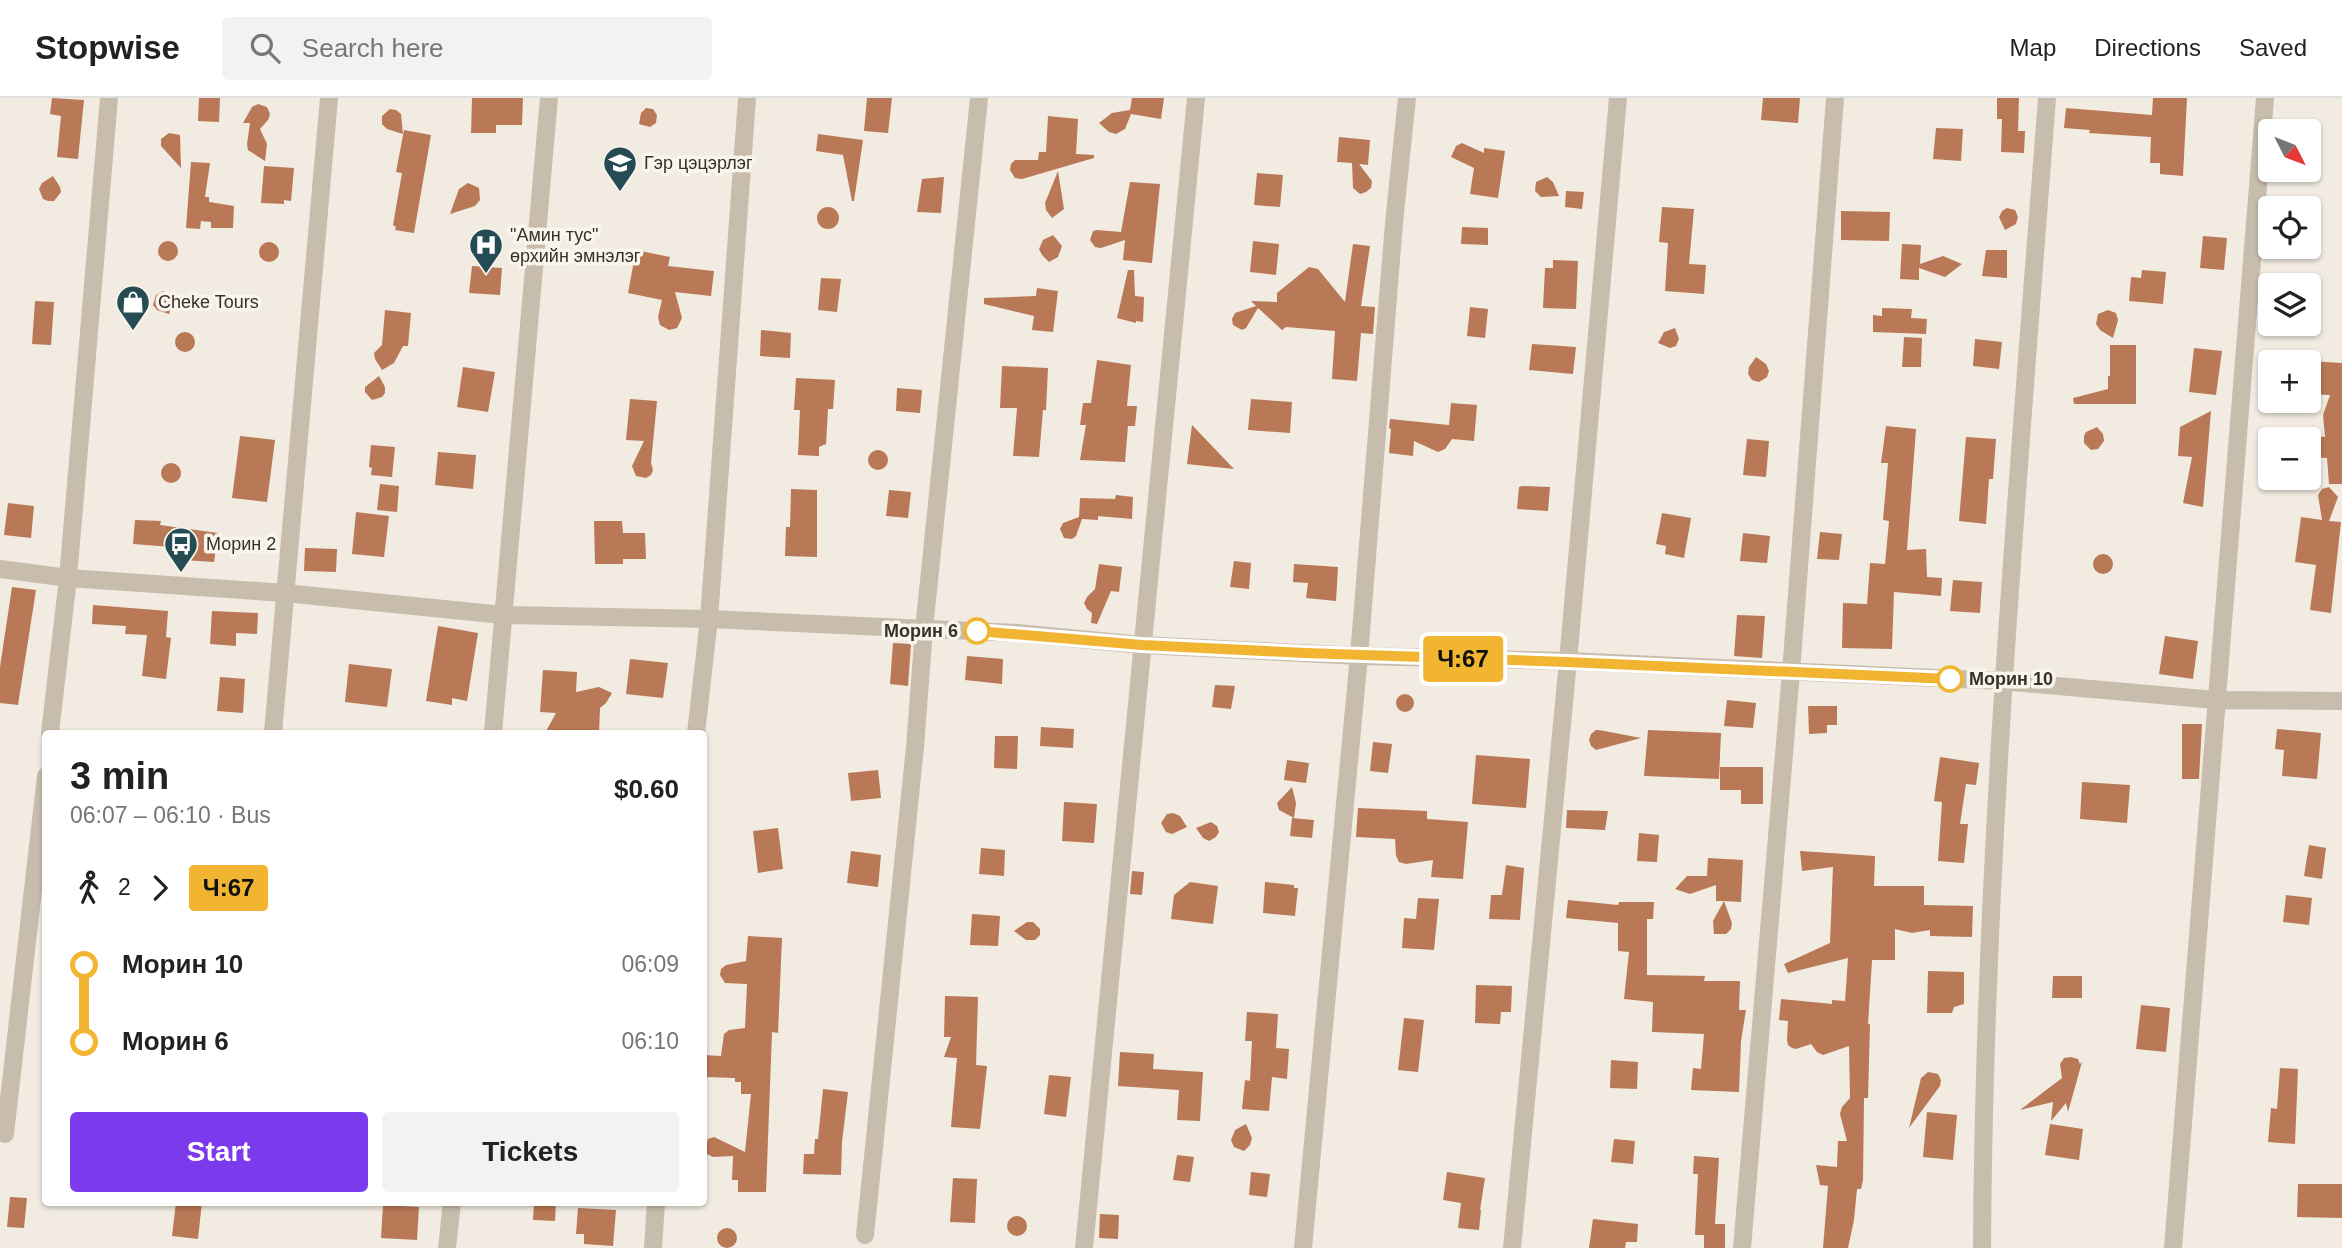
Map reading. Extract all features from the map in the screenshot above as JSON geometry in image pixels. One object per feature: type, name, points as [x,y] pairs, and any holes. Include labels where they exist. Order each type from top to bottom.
[{"type":"street","points":[[50,730],[68,578],[109,98]]},
{"type":"street","points":[[273,730],[329,98]]},
{"type":"street","points":[[493,730],[549,98]]},
{"type":"street","points":[[696,730],[709,619],[747,98]]},
{"type":"street","points":[[865,1235],[979,98]]},
{"type":"street","points":[[1084,1248],[1196,98]]},
{"type":"street","points":[[1303,1248],[1359,656],[1394,223],[1407,98]]},
{"type":"street","points":[[1512,1248],[1618,98]]},
{"type":"street","points":[[1742,1248],[1791,672],[1835,98]]},
{"type":"street","points":[[1982,1248],[1982,1146],[2002,681],[2048,98]]},
{"type":"street","points":[[2173,1248],[2265,98]]},
{"type":"street","points":[[0,569],[68,578],[285,593],[503,615],[709,619],[1017,633],[1142,645],[2002,681],[2216,700],[2342,701]]},
{"type":"street","points":[[5,1134],[42,811]]},
{"type":"street","points":[[447,1248],[452,1206]]},
{"type":"street","points":[[653,1248],[656,1206]]},
{"type":"building","points":[[52,98],[84,100],[78,159],[57,157],[61,116],[50,114]]},
{"type":"building","points":[[199,98],[220,98],[219,122],[198,121]]},
{"type":"building","points":[[472,98],[523,98],[522,125],[496,125],[496,133],[471,133]]},
{"type":"building","points":[[867,98],[892,98],[888,133],[864,131]]},
{"type":"building","points":[[1132,98],[1164,98],[1161,119],[1131,114],[1125,129],[1116,134],[1109,132],[1099,123],[1112,113],[1130,110]]},
{"type":"building","points":[[1763,98],[1800,98],[1798,123],[1761,120]]},
{"type":"building","points":[[1997,98],[2019,98],[2018,131],[2025,131],[2024,153],[2001,152],[2002,119],[1997,119]]},
{"type":"building","points":[[2153,98],[2187,98],[2183,176],[2160,174],[2160,163],[2150,163],[2151,137],[2089,133],[2090,130],[2064,128],[2066,108],[2152,115]]},
{"type":"building","points":[[258,104],[267,107],[270,114],[260,129],[267,144],[265,161],[248,150],[250,123],[243,123],[252,107]]},
{"type":"building","points":[[646,108],[653,109],[657,115],[656,123],[650,127],[639,124],[641,113]]},
{"type":"building","points":[[390,109],[401,114],[403,134],[387,129],[382,124],[382,116]]},
{"type":"building","points":[[1048,116],[1078,119],[1076,154],[1094,155],[1094,158],[1022,179],[1015,178],[1010,170],[1015,160],[1038,160],[1039,152],[1046,152]]},
{"type":"building","points":[[1936,128],[1963,129],[1961,161],[1933,159]]},
{"type":"building","points":[[404,130],[431,135],[414,233],[395,230],[393,225],[402,173],[396,172]]},
{"type":"building","points":[[169,133],[180,135],[181,168],[161,146],[161,139]]},
{"type":"building","points":[[818,134],[863,140],[854,201],[843,155],[816,151]]},
{"type":"building","points":[[1339,137],[1370,140],[1368,165],[1359,164],[1372,181],[1371,188],[1366,192],[1360,194],[1353,188],[1352,163],[1337,162]]},
{"type":"building","points":[[1462,143],[1484,153],[1484,148],[1505,151],[1498,198],[1470,194],[1474,168],[1451,157],[1456,146]]},
{"type":"building","points":[[191,162],[210,163],[205,197],[209,197],[209,202],[234,206],[233,228],[211,228],[211,222],[201,221],[200,229],[186,228]]},
{"type":"building","points":[[264,166],[294,168],[291,201],[284,200],[284,204],[261,203]]},
{"type":"building","points":[[1058,171],[1064,209],[1052,218],[1045,203]]},
{"type":"building","points":[[1257,173],[1283,175],[1280,207],[1254,205]]},
{"type":"building","points":[[53,176],[61,192],[54,201],[48,201],[43,199],[39,189],[42,183]]},
{"type":"building","points":[[944,177],[941,213],[917,212],[922,179]]},
{"type":"building","points":[[1547,177],[1553,182],[1559,196],[1541,197],[1535,191],[1536,182]]},
{"type":"building","points":[[1130,182],[1160,184],[1152,263],[1123,260],[1125,240],[1101,248],[1095,247],[1090,240],[1093,231],[1121,232]]},
{"type":"building","points":[[468,183],[479,188],[480,200],[475,206],[450,214],[459,189]]},
{"type":"building","points":[[1566,191],[1584,192],[1582,209],[1565,207]]},
{"type":"building","points":[[828,207],[836,210],[839,218],[836,226],[828,229],[820,226],[817,218],[820,210]]},
{"type":"building","points":[[1662,207],[1694,209],[1689,264],[1706,265],[1704,294],[1665,291],[1668,243],[1659,242]]},
{"type":"building","points":[[2007,208],[2015,210],[2018,217],[2016,224],[2005,230],[1999,217]]},
{"type":"building","points":[[1841,211],[1890,212],[1889,241],[1841,240]]},
{"type":"building","points":[[1462,227],[1488,228],[1488,245],[1461,244]]},
{"type":"building","points":[[1053,235],[1062,246],[1058,257],[1049,262],[1039,249],[1043,240]]},
{"type":"building","points":[[2203,236],[2227,238],[2224,270],[2200,268]]},
{"type":"building","points":[[164,241],[172,241],[178,251],[172,261],[164,261],[158,255],[158,247]]},
{"type":"building","points":[[1253,241],[1279,244],[1276,275],[1250,272]]},
{"type":"building","points":[[265,242],[273,242],[279,252],[273,262],[265,262],[259,256],[259,248]]},
{"type":"building","points":[[1353,244],[1370,246],[1361,306],[1375,307],[1373,334],[1361,333],[1357,381],[1332,379],[1335,331],[1286,327],[1282,330],[1258,308],[1246,328],[1242,330],[1233,325],[1235,313],[1256,306],[1251,301],[1277,302],[1277,293],[1309,267],[1318,269],[1345,302]]},
{"type":"building","points":[[1902,244],[1921,245],[1920,264],[1943,256],[1962,264],[1945,277],[1919,268],[1919,280],[1900,279]]},
{"type":"building","points":[[636,250],[670,257],[668,266],[714,271],[711,296],[675,292],[682,318],[677,328],[669,330],[660,325],[658,317],[662,300],[628,293]]},
{"type":"building","points":[[1986,250],[2007,250],[2007,278],[1982,276]]},
{"type":"building","points":[[1553,260],[1578,261],[1576,309],[1543,308],[1545,268],[1553,268]]},
{"type":"building","points":[[472,266],[502,268],[500,295],[469,293]]},
{"type":"building","points":[[1128,270],[1134,270],[1135,296],[1144,297],[1143,322],[1117,318]]},
{"type":"building","points":[[2142,270],[2166,272],[2163,304],[2129,301],[2131,277],[2141,278]]},
{"type":"building","points":[[821,278],[841,279],[837,312],[818,310]]},
{"type":"building","points":[[1037,288],[1058,291],[1053,332],[1032,330],[1034,316],[984,304],[984,298],[1036,296]]},
{"type":"building","points":[[163,291],[171,295],[174,301],[169,314],[157,310],[153,305],[156,295]]},
{"type":"building","points":[[35,301],[54,302],[51,345],[32,344]]},
{"type":"building","points":[[1470,307],[1488,309],[1485,338],[1467,336]]},
{"type":"building","points":[[1882,308],[1912,309],[1911,318],[1927,319],[1926,334],[1873,332],[1873,315],[1882,316]]},
{"type":"building","points":[[385,310],[411,313],[408,346],[403,346],[394,363],[382,370],[374,353],[382,345]]},
{"type":"building","points":[[2108,310],[2116,313],[2118,320],[2113,338],[2096,324],[2098,314]]},
{"type":"building","points":[[1675,328],[1679,339],[1676,346],[1670,348],[1658,343],[1664,332]]},
{"type":"building","points":[[761,330],[791,333],[790,358],[760,356]]},
{"type":"building","points":[[181,332],[189,332],[195,342],[189,352],[181,352],[175,346],[175,338]]},
{"type":"building","points":[[1904,337],[1922,338],[1921,367],[1902,367]]},
{"type":"building","points":[[1975,339],[2002,342],[1999,369],[1973,366]]},
{"type":"building","points":[[1532,344],[1576,347],[1573,374],[1529,370]]},
{"type":"building","points":[[2110,345],[2136,345],[2136,404],[2074,404],[2073,398],[2108,389]]},
{"type":"building","points":[[2194,348],[2222,351],[2216,395],[2189,392]]},
{"type":"building","points":[[1756,357],[1766,364],[1769,371],[1767,377],[1759,382],[1752,380],[1748,374]]},
{"type":"building","points":[[1097,360],[1131,365],[1127,406],[1137,406],[1135,426],[1128,426],[1125,462],[1080,460],[1086,425],[1080,425],[1083,403],[1091,403]]},
{"type":"building","points":[[2321,362],[2342,363],[2342,484],[2329,484],[2327,458],[2321,458],[2321,437],[2325,437],[2323,415],[2330,395],[2321,395]]},
{"type":"building","points":[[1002,366],[1048,368],[1046,410],[1043,410],[1039,457],[1013,456],[1017,408],[1000,408]]},
{"type":"building","points":[[463,367],[495,372],[488,412],[457,407]]},
{"type":"building","points":[[379,376],[385,393],[372,400],[365,392],[365,387]]},
{"type":"building","points":[[796,378],[835,380],[833,409],[828,409],[826,444],[819,447],[819,456],[798,455],[800,410],[794,410]]},
{"type":"building","points":[[897,388],[922,390],[920,413],[896,411]]},
{"type":"building","points":[[630,399],[657,401],[651,463],[653,470],[646,478],[636,476],[632,466],[644,441],[626,440]]},
{"type":"building","points":[[1251,399],[1292,402],[1290,433],[1248,430]]},
{"type":"building","points":[[1451,403],[1477,405],[1474,441],[1452,439],[1445,449],[1438,452],[1414,441],[1413,456],[1389,453],[1390,419],[1449,425]]},
{"type":"building","points":[[2211,411],[2203,507],[2183,503],[2192,457],[2178,456],[2180,427]]},
{"type":"building","points":[[1192,425],[1234,469],[1187,464]]},
{"type":"building","points":[[1886,426],[1916,429],[1907,550],[1926,549],[1927,577],[1942,578],[1941,596],[1894,592],[1892,649],[1842,648],[1843,603],[1867,604],[1870,563],[1885,564],[1889,521],[1883,520],[1888,463],[1881,463]]},
{"type":"building","points":[[2097,427],[2103,434],[2104,441],[2098,449],[2091,450],[2084,443],[2084,436],[2086,432]]},
{"type":"building","points":[[240,436],[275,440],[267,502],[232,498]]},
{"type":"building","points":[[1966,437],[1996,439],[1993,479],[1989,479],[1986,524],[1959,521]]},
{"type":"building","points":[[1747,439],[1769,441],[1766,477],[1743,475]]},
{"type":"building","points":[[371,445],[395,447],[392,477],[371,475]]},
{"type":"building","points":[[878,450],[885,453],[888,460],[885,467],[878,470],[871,467],[868,460],[871,453]]},
{"type":"building","points":[[438,452],[476,455],[473,489],[435,485]]},
{"type":"building","points":[[171,463],[178,466],[181,473],[178,480],[171,483],[164,480],[161,473],[164,466]]},
{"type":"building","points":[[380,484],[399,486],[397,512],[377,510]]},
{"type":"building","points":[[1519,487],[1550,487],[1548,511],[1517,509]]},
{"type":"building","points":[[2329,487],[2338,497],[2329,521],[2341,522],[2331,613],[2310,610],[2316,565],[2295,562],[2301,517],[2322,520],[2318,495],[2322,489]]},
{"type":"building","points":[[791,489],[817,490],[817,557],[785,556],[786,527],[790,527]]},
{"type":"building","points":[[889,490],[911,492],[908,518],[886,516]]},
{"type":"building","points":[[1116,495],[1133,497],[1132,519],[1098,516],[1098,520],[1082,519],[1076,536],[1072,539],[1064,538],[1060,529],[1063,523],[1079,517],[1080,498],[1115,499]]},
{"type":"building","points":[[8,503],[34,506],[31,538],[4,535]]},
{"type":"building","points":[[356,512],[389,516],[384,557],[352,554]]},
{"type":"building","points":[[1662,513],[1691,518],[1684,558],[1665,554],[1666,546],[1656,544]]},
{"type":"building","points":[[135,520],[161,521],[160,525],[218,533],[214,562],[183,560],[185,548],[133,544]]},
{"type":"building","points":[[594,521],[622,521],[623,533],[645,533],[646,559],[623,559],[623,564],[595,564]]},
{"type":"building","points":[[1820,532],[1842,534],[1839,560],[1817,559]]},
{"type":"building","points":[[1743,533],[1770,536],[1767,563],[1740,561]]},
{"type":"building","points":[[305,548],[337,549],[336,572],[304,571]]},
{"type":"building","points":[[2099,554],[2107,554],[2113,564],[2107,574],[2099,574],[2093,568],[2093,560]]},
{"type":"building","points":[[1234,561],[1251,563],[1249,589],[1230,587]]},
{"type":"building","points":[[1099,564],[1122,567],[1119,592],[1111,591],[1097,624],[1091,623],[1092,613],[1084,603],[1095,589]]},
{"type":"building","points":[[1294,564],[1338,567],[1336,601],[1306,598],[1308,583],[1293,582]]},
{"type":"building","points":[[1953,580],[1982,582],[1980,613],[1950,611]]},
{"type":"building","points":[[12,587],[36,590],[18,705],[0,703],[0,667]]},
{"type":"building","points":[[93,605],[168,611],[166,637],[171,638],[166,679],[142,676],[147,635],[125,634],[126,626],[92,624]]},
{"type":"building","points":[[212,611],[258,613],[257,634],[236,633],[236,646],[210,644]]},
{"type":"building","points":[[1737,615],[1765,616],[1762,658],[1734,656]]},
{"type":"building","points":[[438,626],[478,633],[467,701],[452,698],[452,705],[426,701]]},
{"type":"building","points":[[2165,636],[2198,641],[2193,679],[2159,674]]},
{"type":"building","points":[[893,643],[911,644],[908,686],[890,684]]},
{"type":"building","points":[[967,656],[1003,659],[1002,684],[965,680]]},
{"type":"building","points":[[630,659],[668,663],[663,698],[626,694]]},
{"type":"building","points":[[349,664],[392,669],[387,707],[345,702]]},
{"type":"building","points":[[543,670],[577,672],[576,692],[599,687],[612,693],[600,708],[599,730],[547,730],[556,713],[540,712]]},
{"type":"building","points":[[220,677],[245,679],[243,713],[217,711]]},
{"type":"building","points":[[1215,685],[1235,686],[1231,709],[1212,707]]},
{"type":"building","points":[[1405,694],[1411,697],[1414,703],[1411,709],[1405,712],[1399,709],[1396,703],[1399,697]]},
{"type":"building","points":[[1727,700],[1756,703],[1753,728],[1724,726]]},
{"type":"building","points":[[1808,706],[1837,706],[1837,725],[1827,725],[1827,733],[1809,734]]},
{"type":"building","points":[[2182,724],[2202,724],[2199,779],[2182,779]]},
{"type":"building","points":[[1041,727],[1074,729],[1073,748],[1040,746]]},
{"type":"building","points":[[2277,729],[2321,733],[2317,779],[2282,776],[2284,750],[2275,749]]},
{"type":"building","points":[[1596,730],[1641,738],[1596,750],[1589,740]]},
{"type":"building","points":[[1648,730],[1721,733],[1719,779],[1644,776]]},
{"type":"building","points":[[995,736],[1018,736],[1017,769],[994,768]]},
{"type":"building","points":[[1373,742],[1392,744],[1388,773],[1370,771]]},
{"type":"building","points":[[1476,755],[1530,759],[1526,808],[1472,804]]},
{"type":"building","points":[[1940,757],[1979,763],[1976,785],[1966,784],[1960,824],[1968,824],[1964,863],[1938,861],[1942,802],[1934,801]]},
{"type":"building","points":[[1287,760],[1309,763],[1306,783],[1284,780]]},
{"type":"building","points":[[1720,767],[1763,767],[1763,804],[1741,804],[1741,790],[1720,790]]},
{"type":"building","points":[[878,770],[881,798],[851,801],[848,773]]},
{"type":"building","points":[[2082,782],[2130,785],[2127,823],[2080,819]]},
{"type":"building","points":[[1292,787],[1296,803],[1294,818],[1279,810],[1277,803]]},
{"type":"building","points":[[1064,802],[1097,804],[1094,843],[1062,841]]},
{"type":"building","points":[[1358,808],[1427,811],[1427,819],[1468,822],[1463,879],[1431,877],[1433,860],[1406,864],[1399,862],[1395,839],[1356,837]]},
{"type":"building","points":[[1567,810],[1608,811],[1605,830],[1566,828]]},
{"type":"building","points":[[1167,814],[1180,816],[1187,827],[1172,834],[1166,832],[1161,823]]},
{"type":"building","points":[[1292,818],[1314,820],[1312,838],[1290,836]]},
{"type":"building","points":[[1211,822],[1217,826],[1219,832],[1209,841],[1203,838],[1196,828]]},
{"type":"building","points":[[778,828],[783,869],[758,873],[753,831]]},
{"type":"building","points":[[1639,833],[1659,835],[1657,862],[1637,861]]},
{"type":"building","points":[[2309,845],[2326,848],[2322,879],[2304,876]]},
{"type":"building","points":[[981,848],[1005,850],[1004,876],[979,874]]},
{"type":"building","points":[[851,851],[881,855],[878,887],[847,883]]},
{"type":"building","points":[[1800,851],[1875,856],[1874,886],[1924,886],[1924,905],[1973,906],[1972,937],[1930,936],[1930,930],[1912,933],[1895,929],[1895,960],[1872,960],[1868,1024],[1868,1098],[1864,1098],[1863,1180],[1861,1189],[1857,1189],[1848,1248],[1823,1248],[1828,1186],[1820,1185],[1816,1165],[1837,1167],[1838,1141],[1847,1141],[1840,1114],[1850,1098],[1849,1046],[1823,1055],[1811,1044],[1792,1048],[1787,1040],[1788,1021],[1779,1020],[1781,999],[1832,1004],[1832,1000],[1845,1001],[1848,958],[1788,973],[1784,964],[1830,943],[1833,867],[1802,871]]},
{"type":"building","points":[[1708,858],[1743,860],[1741,902],[1716,901],[1716,885],[1690,894],[1675,889],[1687,876],[1707,876]]},
{"type":"building","points":[[1506,865],[1524,868],[1520,920],[1489,919],[1491,895],[1502,895]]},
{"type":"building","points":[[1132,871],[1144,872],[1142,895],[1130,894]]},
{"type":"building","points":[[1190,882],[1218,886],[1213,924],[1171,919],[1174,895]]},
{"type":"building","points":[[1265,882],[1294,885],[1294,888],[1298,888],[1295,916],[1263,913]]},
{"type":"building","points":[[2286,895],[2312,898],[2309,925],[2283,922]]},
{"type":"building","points":[[1418,898],[1439,899],[1434,950],[1402,948],[1404,918],[1416,919]]},
{"type":"building","points":[[1568,900],[1618,905],[1619,902],[1654,902],[1653,919],[1647,919],[1647,975],[1705,976],[1704,981],[1740,981],[1739,1010],[1746,1010],[1741,1041],[1739,1092],[1691,1090],[1693,1068],[1701,1069],[1704,1034],[1652,1032],[1653,1002],[1624,999],[1629,952],[1618,951],[1618,923],[1566,918]]},
{"type":"building","points":[[1724,901],[1732,923],[1731,929],[1726,934],[1714,934],[1713,921]]},
{"type":"building","points":[[972,914],[1000,916],[998,946],[970,945]]},
{"type":"building","points":[[1027,922],[1033,922],[1040,929],[1040,935],[1035,940],[1026,940],[1014,931]]},
{"type":"building","points":[[748,936],[782,938],[778,1033],[772,1032],[766,1192],[738,1192],[738,1180],[732,1180],[733,1156],[713,1157],[707,1154],[708,1139],[714,1137],[745,1152],[751,1094],[741,1094],[741,1082],[735,1082],[735,1078],[707,1077],[707,1055],[721,1056],[724,1034],[729,1030],[745,1028],[747,984],[725,983],[720,975],[721,969],[726,965],[746,961]]},
{"type":"building","points":[[1928,971],[1964,972],[1964,1004],[1954,1007],[1952,1013],[1927,1013]]},
{"type":"building","points":[[2053,976],[2082,976],[2082,998],[2052,998]]},
{"type":"building","points":[[1476,985],[1512,986],[1511,1012],[1501,1012],[1500,1024],[1475,1023]]},
{"type":"building","points":[[945,996],[978,997],[976,1065],[987,1066],[980,1129],[951,1127],[957,1058],[944,1057],[951,1037],[944,1037]]},
{"type":"building","points":[[2141,1005],[2170,1008],[2166,1052],[2136,1049]]},
{"type":"building","points":[[1247,1012],[1278,1014],[1276,1048],[1289,1049],[1287,1079],[1272,1077],[1269,1111],[1242,1109],[1245,1080],[1250,1081],[1252,1041],[1245,1041]]},
{"type":"building","points":[[1404,1018],[1424,1020],[1418,1072],[1398,1070]]},
{"type":"building","points":[[1120,1052],[1154,1054],[1153,1069],[1203,1072],[1200,1121],[1177,1120],[1179,1090],[1118,1086]]},
{"type":"building","points":[[2064,1058],[2078,1059],[2080,1064],[2082,1062],[2068,1112],[2066,1103],[2051,1121],[2053,1102],[2020,1110],[2062,1078],[2060,1064]]},
{"type":"building","points":[[1611,1060],[1638,1062],[1637,1089],[1610,1088]]},
{"type":"building","points":[[2280,1068],[2298,1069],[2295,1144],[2268,1142],[2271,1108],[2277,1109]]},
{"type":"building","points":[[1928,1072],[1938,1074],[1940,1086],[1909,1128],[1921,1078]]},
{"type":"building","points":[[1049,1075],[1071,1077],[1066,1117],[1044,1114]]},
{"type":"building","points":[[823,1089],[848,1092],[841,1175],[803,1174],[804,1154],[814,1154],[815,1139],[818,1139]]},
{"type":"building","points":[[1927,1112],[1957,1115],[1953,1160],[1923,1157]]},
{"type":"building","points":[[1246,1124],[1252,1138],[1244,1151],[1234,1147],[1231,1140],[1235,1130]]},
{"type":"building","points":[[2050,1124],[2083,1129],[2079,1160],[2045,1155]]},
{"type":"building","points":[[1614,1139],[1635,1141],[1633,1164],[1611,1162]]},
{"type":"building","points":[[1177,1155],[1194,1157],[1190,1182],[1173,1180]]},
{"type":"building","points":[[1694,1156],[1719,1158],[1715,1224],[1725,1224],[1725,1248],[1704,1248],[1704,1235],[1695,1235],[1698,1174],[1693,1174]]},
{"type":"building","points":[[1251,1172],[1270,1174],[1267,1197],[1249,1195]]},
{"type":"building","points":[[1447,1172],[1485,1178],[1479,1230],[1458,1228],[1461,1203],[1443,1200]]},
{"type":"building","points":[[953,1178],[977,1179],[975,1223],[950,1222]]},
{"type":"building","points":[[2298,1184],[2342,1184],[2342,1218],[2297,1217]]},
{"type":"building","points":[[10,1197],[27,1198],[24,1228],[7,1227]]},
{"type":"building","points":[[176,1206],[202,1206],[198,1239],[172,1236]]},
{"type":"building","points":[[383,1206],[419,1207],[417,1240],[381,1238]]},
{"type":"building","points":[[534,1206],[556,1206],[555,1221],[533,1220]]},
{"type":"building","points":[[578,1208],[616,1210],[613,1246],[584,1244],[584,1234],[576,1234]]},
{"type":"building","points":[[1100,1214],[1119,1215],[1118,1239],[1099,1238]]},
{"type":"building","points":[[1017,1216],[1024,1219],[1027,1226],[1024,1233],[1017,1236],[1010,1233],[1007,1226],[1010,1219]]},
{"type":"building","points":[[1593,1219],[1638,1224],[1637,1242],[1626,1242],[1625,1248],[1589,1248]]},
{"type":"building","points":[[727,1228],[734,1231],[737,1238],[734,1245],[727,1248],[720,1245],[717,1238],[720,1231]]},
{"type":"bus line","name":"Ч:67","points":[[977,631],[1142,645],[1359,656],[1950,679]]},
{"type":"place","name":"Гэр цэцэрлэг","points":[[620,193]]},
{"type":"place","name":"\"Амин тус\" өрхийн эмнэлэг","points":[[486,275]]},
{"type":"place","name":"Cheke Tours","points":[[133,332]]},
{"type":"place","name":"Морин 2","points":[[181,574]]},
{"type":"place","name":"Морин 6","points":[[977,631]]},
{"type":"place","name":"Морин 10","points":[[1950,679]]}]
